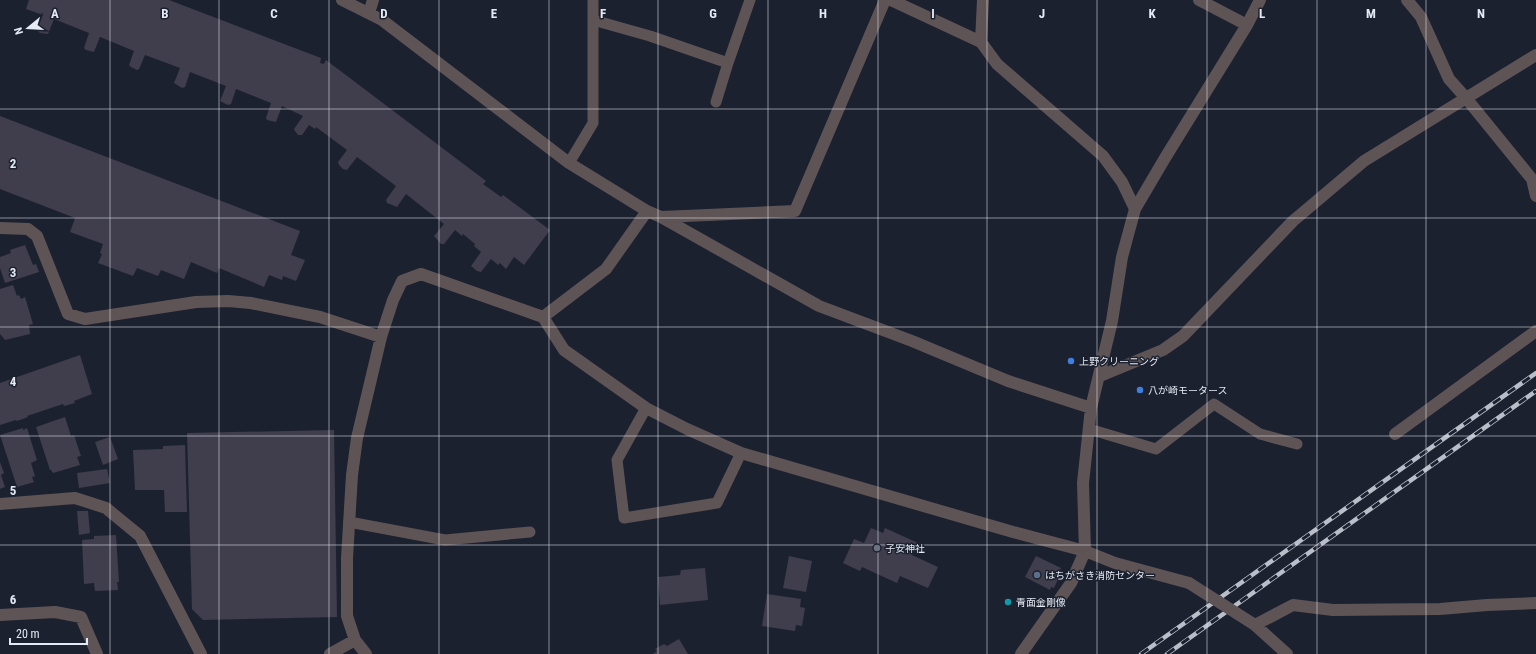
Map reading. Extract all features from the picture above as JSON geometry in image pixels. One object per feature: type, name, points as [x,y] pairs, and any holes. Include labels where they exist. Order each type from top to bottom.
[{"type":"street","points":[[342,0],[382,20],[569,163],[647,211],[661,217],[820,306],[912,341],[1008,381],[1091,408]]},
{"type":"street","points":[[369,13],[373,0]]},
{"type":"street","points":[[661,217],[794,211],[885,0]]},
{"type":"street","points":[[891,0],[981,42],[997,64],[1103,156],[1122,182],[1136,209]]},
{"type":"street","points":[[981,42],[983,0]]},
{"type":"street","points":[[1199,0],[1247,25]]},
{"type":"street","points":[[1021,654],[1071,583],[1085,551],[1084,483],[1091,408],[1100,376],[1112,321],[1122,257],[1136,209],[1165,158],[1247,25],[1260,0]]},
{"type":"street","points":[[1407,0],[1421,17],[1449,79],[1532,179],[1536,196]]},
{"type":"street","points":[[1100,376],[1163,350],[1183,336],[1293,221],[1364,161],[1536,55]]},
{"type":"street","points":[[543,317],[606,269],[647,211]]},
{"type":"street","points":[[0,228],[28,229],[37,236],[68,314],[85,320],[196,302],[228,301],[320,317],[381,337]]},
{"type":"street","points":[[366,654],[355,640],[347,616],[347,558],[349,522],[352,475],[357,438],[381,337],[393,300],[402,281],[421,274],[543,317],[564,350],[646,408],[687,429],[741,453],[1013,532],[1085,551],[1115,563],[1188,582],[1255,625],[1287,654]]},
{"type":"street","points":[[1395,434],[1536,331]]},
{"type":"street","points":[[0,504],[75,498],[106,508],[140,536],[201,654]]},
{"type":"street","points":[[1255,625],[1292,605],[1333,610],[1440,609],[1536,603]]},
{"type":"street","points":[[0,616],[55,612],[81,617],[97,654]]},
{"type":"street","points":[[330,654],[355,640]]},
{"type":"lane","points":[[569,163],[593,123],[593,0]]},
{"type":"lane","points":[[716,102],[750,0]]},
{"type":"lane","points":[[593,20],[650,36],[728,63]]},
{"type":"lane","points":[[1090,429],[1156,449],[1214,404],[1260,434],[1297,444]]},
{"type":"lane","points":[[646,408],[616,460],[624,518],[717,503],[741,453]]},
{"type":"lane","points":[[349,522],[445,540],[530,532]]},
{"type":"building","points":[[29,0],[169,0],[321,58],[320,63],[324,64],[326,60],[486,181],[483,184],[501,197],[503,195],[550,230],[524,265],[514,257],[506,269],[500,263],[498,265],[491,259],[481,272],[477,271],[471,266],[481,252],[474,246],[475,244],[463,234],[462,236],[455,230],[444,244],[441,244],[434,236],[444,224],[406,194],[397,207],[387,203],[386,200],[396,186],[357,157],[347,170],[343,169],[338,162],[347,150],[316,127],[315,129],[309,125],[302,135],[298,135],[294,129],[303,116],[282,106],[276,122],[267,120],[266,118],[271,103],[236,89],[231,104],[228,105],[220,101],[226,86],[190,72],[185,87],[182,88],[174,83],[180,68],[145,55],[139,69],[137,70],[129,65],[134,51],[100,37],[94,52],[86,50],[84,48],[89,33],[54,19],[48,34],[40,33],[37,30],[43,15],[26,9]]},
{"type":"building","points":[[0,116],[300,231],[291,255],[305,260],[296,281],[283,276],[282,280],[269,275],[264,287],[219,268],[217,273],[191,262],[184,279],[161,270],[158,276],[137,268],[133,276],[98,263],[102,254],[100,253],[103,244],[70,232],[75,218],[0,189]]},
{"type":"building","points":[[25,245],[33,265],[36,264],[39,272],[5,283],[0,268],[0,257],[11,253],[10,250]]},
{"type":"building","points":[[13,285],[17,296],[19,295],[21,299],[25,297],[33,324],[29,325],[30,334],[5,340],[0,334],[0,289]]},
{"type":"building","points":[[80,355],[92,394],[74,401],[75,403],[64,406],[63,404],[27,416],[28,417],[17,421],[16,420],[0,425],[0,383]]},
{"type":"building","points":[[65,417],[71,436],[74,435],[81,456],[77,457],[80,465],[53,473],[50,470],[36,427]]},
{"type":"building","points":[[23,428],[23,430],[27,428],[37,460],[31,463],[35,476],[32,477],[34,482],[17,487],[0,435]]},
{"type":"building","points":[[334,430],[337,617],[203,620],[192,609],[187,433]]},
{"type":"building","points":[[110,437],[118,459],[103,465],[95,442]]},
{"type":"building","points":[[185,445],[187,512],[165,512],[164,490],[135,490],[133,450],[163,449],[163,446]]},
{"type":"building","points":[[0,462],[4,473],[1,475],[5,487],[0,489]]},
{"type":"building","points":[[107,469],[110,483],[79,488],[77,473]]},
{"type":"building","points":[[77,511],[88,511],[90,533],[79,535]]},
{"type":"building","points":[[871,528],[883,533],[885,528],[918,543],[912,555],[938,567],[928,588],[900,576],[897,583],[862,567],[860,571],[843,563],[854,539],[864,543]]},
{"type":"building","points":[[116,535],[119,582],[117,582],[118,590],[95,591],[94,583],[84,584],[82,540],[94,539],[94,536]]},
{"type":"building","points":[[789,556],[812,561],[806,592],[783,588]]},
{"type":"building","points":[[1036,556],[1061,568],[1060,570],[1062,571],[1054,588],[1051,587],[1050,590],[1025,577]]},
{"type":"building","points":[[705,568],[708,600],[660,605],[658,577],[680,575],[681,570]]},
{"type":"building","points":[[767,594],[801,599],[800,607],[805,608],[802,626],[796,625],[795,631],[762,626]]},
{"type":"building","points":[[679,639],[688,654],[653,654],[657,651],[655,649],[664,644],[667,646]]},
{"type":"railway","points":[[1141,654],[1536,373]]},
{"type":"railway","points":[[1167,654],[1536,391]]},
{"type":"place","name":"上野クリーニング","points":[[1071,361]]},
{"type":"place","name":"八が崎モータース","points":[[1140,390]]},
{"type":"place","name":"子安神社","points":[[877,548]]},
{"type":"place","name":"はちがさき消防センター","points":[[1037,575]]},
{"type":"place","name":"青面金剛像","points":[[1008,602]]}]
